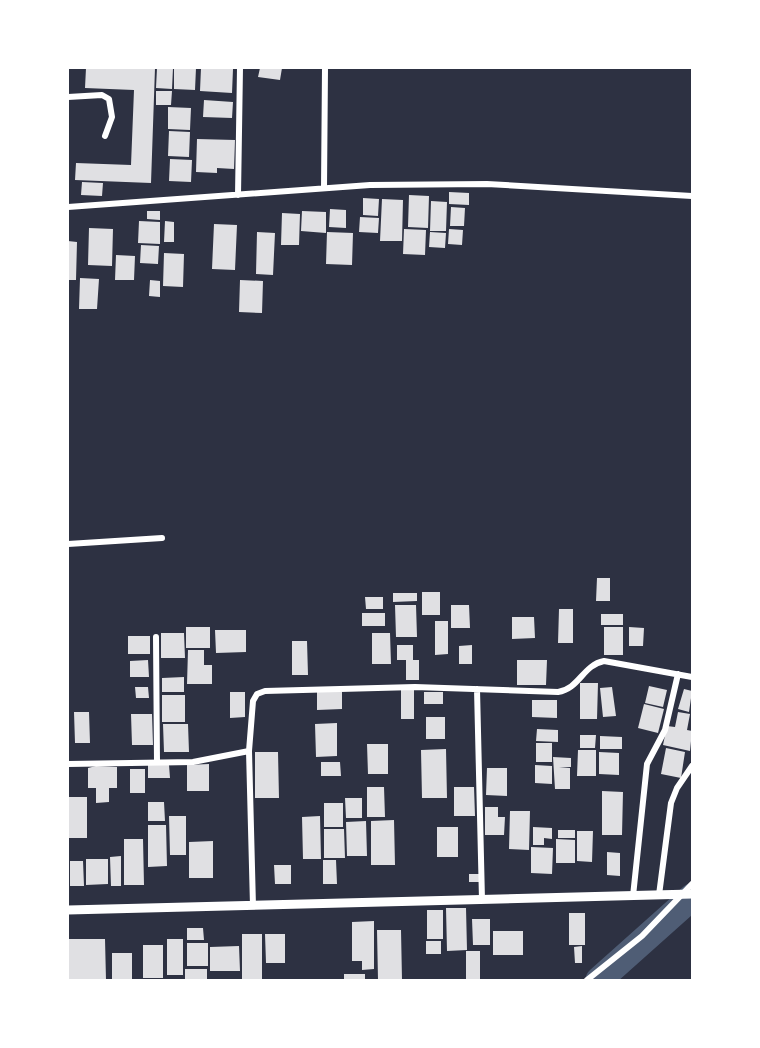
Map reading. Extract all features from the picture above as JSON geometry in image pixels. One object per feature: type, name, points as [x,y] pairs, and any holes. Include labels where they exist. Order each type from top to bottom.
[{"type":"street","points":[[238,195],[240,68]]},
{"type":"street","points":[[324,188],[325,68]]},
{"type":"street","points":[[68,97],[102,94],[109,99],[111,117],[105,136]]},
{"type":"street","points":[[68,207],[370,185],[487,184],[693,196]]},
{"type":"street","points":[[68,544],[162,538]]},
{"type":"street","points":[[156,637],[157,762]]},
{"type":"street","points":[[253,906],[249,751],[253,701],[257,694],[265,691],[415,687],[562,692],[572,686],[592,665],[604,661],[693,677]]},
{"type":"street","points":[[633,896],[647,764],[665,730],[678,674]]},
{"type":"street","points":[[477,689],[482,900]]},
{"type":"street","points":[[68,764],[193,762],[249,751]]},
{"type":"street","points":[[659,895],[671,803],[677,788],[693,766]]},
{"type":"street","points":[[587,981],[642,936],[688,894],[693,884]]},
{"type":"street","points":[[68,910],[688,894]]},
{"type":"building","points":[[86,68],[155,68],[151,183],[75,180],[76,163],[131,165],[134,90],[85,88]]},
{"type":"building","points":[[157,68],[173,68],[172,89],[156,88]]},
{"type":"building","points":[[174,68],[196,68],[195,90],[174,89]]},
{"type":"building","points":[[201,68],[233,69],[232,93],[200,91]]},
{"type":"building","points":[[260,68],[282,68],[280,80],[258,77]]},
{"type":"building","points":[[156,91],[172,91],[171,105],[156,105]]},
{"type":"building","points":[[204,100],[233,102],[232,118],[203,117]]},
{"type":"building","points":[[168,107],[191,108],[190,130],[168,129]]},
{"type":"building","points":[[169,131],[190,132],[189,157],[168,156]]},
{"type":"building","points":[[197,139],[235,140],[234,169],[217,168],[217,173],[196,172]]},
{"type":"building","points":[[170,159],[192,160],[191,182],[169,181]]},
{"type":"building","points":[[82,182],[103,183],[102,196],[81,195]]},
{"type":"building","points":[[449,192],[469,193],[469,205],[449,204]]},
{"type":"building","points":[[409,195],[429,196],[428,228],[408,227]]},
{"type":"building","points":[[363,198],[379,199],[378,216],[363,215]]},
{"type":"building","points":[[382,199],[403,200],[402,241],[380,241]]},
{"type":"building","points":[[431,201],[447,202],[446,231],[430,231]]},
{"type":"building","points":[[451,207],[465,208],[464,226],[450,226]]},
{"type":"building","points":[[330,209],[346,210],[346,228],[329,227]]},
{"type":"building","points":[[147,211],[160,211],[160,220],[147,219]]},
{"type":"building","points":[[302,211],[326,212],[326,233],[301,231]]},
{"type":"building","points":[[282,213],[300,214],[299,245],[281,245]]},
{"type":"building","points":[[360,217],[379,218],[378,233],[359,232]]},
{"type":"building","points":[[139,221],[160,222],[160,244],[138,243]]},
{"type":"building","points":[[165,221],[174,222],[174,242],[164,242]]},
{"type":"building","points":[[214,224],[237,225],[235,270],[212,269]]},
{"type":"building","points":[[89,228],[113,229],[112,266],[88,265]]},
{"type":"building","points":[[404,229],[426,230],[425,255],[403,254]]},
{"type":"building","points":[[449,229],[463,230],[462,245],[448,244]]},
{"type":"building","points":[[257,232],[275,233],[273,275],[256,274]]},
{"type":"building","points":[[327,232],[353,233],[352,265],[326,264]]},
{"type":"building","points":[[430,232],[446,233],[445,248],[429,247]]},
{"type":"building","points":[[68,241],[77,242],[76,280],[68,280]]},
{"type":"building","points":[[141,245],[159,246],[158,264],[140,263]]},
{"type":"building","points":[[164,253],[184,254],[183,287],[163,286]]},
{"type":"building","points":[[116,255],[135,256],[134,280],[115,280]]},
{"type":"building","points":[[80,278],[99,279],[97,309],[79,309]]},
{"type":"building","points":[[150,280],[160,281],[160,297],[149,296]]},
{"type":"building","points":[[240,280],[263,281],[262,313],[239,312]]},
{"type":"building","points":[[597,578],[610,578],[610,601],[596,601]]},
{"type":"building","points":[[422,592],[440,592],[440,615],[422,615]]},
{"type":"building","points":[[393,593],[417,593],[417,601],[393,602]]},
{"type":"building","points":[[365,597],[383,597],[383,609],[366,609]]},
{"type":"building","points":[[395,605],[416,605],[417,637],[396,637]]},
{"type":"building","points":[[451,605],[469,605],[470,628],[451,628]]},
{"type":"building","points":[[559,609],[573,609],[573,643],[558,643]]},
{"type":"building","points":[[362,613],[385,613],[385,626],[362,626]]},
{"type":"building","points":[[601,614],[623,614],[623,625],[601,625]]},
{"type":"building","points":[[512,617],[534,617],[535,638],[512,639]]},
{"type":"building","points":[[435,621],[448,621],[448,654],[435,655]]},
{"type":"building","points":[[186,627],[210,627],[210,648],[186,648]]},
{"type":"building","points":[[604,627],[623,627],[623,655],[604,655]]},
{"type":"building","points":[[629,627],[644,628],[643,646],[629,646]]},
{"type":"building","points":[[215,630],[246,630],[246,652],[216,653]]},
{"type":"building","points":[[161,633],[184,633],[185,658],[161,658]]},
{"type":"building","points":[[372,633],[390,633],[391,664],[372,664]]},
{"type":"building","points":[[128,636],[150,636],[150,654],[128,654]]},
{"type":"building","points":[[292,641],[307,641],[308,675],[292,675]]},
{"type":"building","points":[[397,645],[413,645],[413,660],[419,660],[419,680],[406,680],[406,660],[397,660]]},
{"type":"building","points":[[472,645],[472,664],[459,664],[459,646]]},
{"type":"building","points":[[188,650],[204,650],[204,665],[212,665],[212,684],[187,684]]},
{"type":"building","points":[[148,660],[149,677],[130,677],[130,661]]},
{"type":"building","points":[[517,660],[547,660],[546,685],[517,685]]},
{"type":"building","points":[[184,677],[184,692],[162,692],[162,678]]},
{"type":"building","points":[[580,683],[598,683],[597,719],[580,719]]},
{"type":"building","points":[[649,686],[667,690],[663,707],[645,703]]},
{"type":"building","points":[[135,687],[148,687],[149,698],[136,698]]},
{"type":"building","points":[[612,687],[616,716],[603,717],[600,688]]},
{"type":"building","points":[[401,689],[414,689],[414,719],[401,719]]},
{"type":"building","points":[[684,689],[692,691],[689,712],[678,709]]},
{"type":"building","points":[[230,692],[245,692],[245,717],[230,718]]},
{"type":"building","points":[[317,692],[342,692],[342,709],[317,710]]},
{"type":"building","points":[[424,692],[443,692],[443,704],[424,704]]},
{"type":"building","points":[[162,695],[185,695],[185,722],[162,722]]},
{"type":"building","points":[[532,700],[557,700],[557,718],[532,717]]},
{"type":"building","points":[[644,704],[664,709],[658,733],[638,728]]},
{"type":"building","points":[[74,712],[89,712],[90,743],[75,743]]},
{"type":"building","points":[[678,712],[690,714],[687,730],[692,731],[690,751],[663,745],[667,726],[675,727]]},
{"type":"building","points":[[131,714],[152,714],[153,745],[132,745]]},
{"type":"building","points":[[426,717],[445,717],[445,739],[426,739]]},
{"type":"building","points":[[337,723],[337,756],[316,757],[315,724]]},
{"type":"building","points":[[163,724],[188,724],[189,752],[164,752]]},
{"type":"building","points":[[537,729],[558,730],[558,742],[536,741]]},
{"type":"building","points":[[580,735],[596,735],[595,748],[580,748]]},
{"type":"building","points":[[600,736],[622,737],[622,749],[600,749]]},
{"type":"building","points":[[536,743],[552,743],[552,762],[536,762]]},
{"type":"building","points":[[367,744],[388,744],[388,774],[368,774]]},
{"type":"building","points":[[666,748],[685,752],[681,778],[661,774]]},
{"type":"building","points":[[446,749],[447,798],[422,798],[421,750]]},
{"type":"building","points":[[578,750],[596,750],[596,776],[577,776]]},
{"type":"building","points":[[255,752],[278,752],[279,798],[255,798]]},
{"type":"building","points":[[599,752],[619,753],[619,775],[599,774]]},
{"type":"building","points":[[553,757],[571,758],[571,767],[559,767],[570,768],[570,789],[555,789]]},
{"type":"building","points":[[321,762],[340,762],[341,776],[321,776]]},
{"type":"building","points":[[209,764],[209,791],[187,791],[187,765]]},
{"type":"building","points":[[148,765],[169,765],[170,778],[148,778]]},
{"type":"building","points":[[535,765],[552,766],[552,784],[535,783]]},
{"type":"building","points":[[117,767],[117,788],[109,788],[109,802],[96,803],[96,788],[88,788],[88,768]]},
{"type":"building","points":[[487,768],[507,768],[507,796],[486,795]]},
{"type":"building","points":[[130,769],[145,769],[145,793],[130,793]]},
{"type":"building","points":[[367,787],[384,787],[385,817],[367,817]]},
{"type":"building","points":[[454,787],[474,787],[475,816],[454,816]]},
{"type":"building","points":[[602,791],[623,792],[622,835],[602,835]]},
{"type":"building","points":[[68,797],[87,797],[87,838],[68,838]]},
{"type":"building","points":[[345,798],[362,798],[362,818],[346,818]]},
{"type":"building","points":[[148,802],[164,802],[165,821],[148,821]]},
{"type":"building","points":[[324,803],[343,803],[343,827],[324,827]]},
{"type":"building","points":[[485,807],[498,807],[498,817],[505,817],[504,835],[485,835]]},
{"type":"building","points":[[510,811],[530,811],[529,850],[509,849]]},
{"type":"building","points":[[169,816],[186,816],[186,855],[170,855]]},
{"type":"building","points":[[320,816],[321,859],[303,859],[302,817]]},
{"type":"building","points":[[394,820],[395,865],[371,865],[371,821]]},
{"type":"building","points":[[366,821],[367,856],[347,856],[346,822]]},
{"type":"building","points":[[148,825],[166,825],[167,866],[148,867]]},
{"type":"building","points":[[437,827],[458,827],[458,857],[437,857]]},
{"type":"building","points":[[533,827],[552,828],[552,839],[544,838],[544,845],[533,845]]},
{"type":"building","points":[[324,829],[344,829],[345,858],[324,858]]},
{"type":"building","points":[[558,830],[575,830],[575,838],[558,838]]},
{"type":"building","points":[[577,831],[593,831],[592,862],[577,861]]},
{"type":"building","points":[[124,839],[143,839],[144,885],[124,885]]},
{"type":"building","points":[[556,839],[575,840],[575,863],[556,863]]},
{"type":"building","points":[[213,841],[213,878],[189,878],[189,842]]},
{"type":"building","points":[[531,847],[553,848],[552,874],[531,873]]},
{"type":"building","points":[[607,852],[620,853],[620,876],[607,875]]},
{"type":"building","points":[[121,856],[121,886],[111,886],[110,857]]},
{"type":"building","points":[[86,859],[108,859],[108,884],[86,885]]},
{"type":"building","points":[[323,860],[336,860],[337,884],[323,884]]},
{"type":"building","points":[[70,861],[83,861],[84,886],[70,886]]},
{"type":"building","points":[[274,865],[291,865],[291,884],[275,884]]},
{"type":"building","points":[[469,874],[479,874],[479,882],[469,882]]},
{"type":"building","points":[[446,908],[466,908],[467,950],[447,951]]},
{"type":"building","points":[[427,910],[443,910],[443,939],[427,939]]},
{"type":"building","points":[[569,913],[585,913],[585,945],[569,945]]},
{"type":"building","points":[[472,919],[490,919],[490,945],[473,945]]},
{"type":"building","points":[[374,921],[374,969],[362,970],[362,961],[352,961],[352,922]]},
{"type":"building","points":[[187,928],[203,928],[204,940],[187,940]]},
{"type":"building","points":[[377,930],[401,930],[402,980],[378,980]]},
{"type":"building","points":[[493,931],[523,931],[523,955],[493,955]]},
{"type":"building","points":[[242,934],[262,934],[262,980],[242,980]]},
{"type":"building","points":[[265,934],[285,934],[285,963],[266,963]]},
{"type":"building","points":[[68,939],[105,939],[106,980],[68,980]]},
{"type":"building","points":[[167,939],[183,939],[183,975],[167,975]]},
{"type":"building","points":[[426,941],[441,941],[441,954],[426,954]]},
{"type":"building","points":[[187,943],[208,943],[208,966],[187,966]]},
{"type":"building","points":[[143,945],[163,945],[163,978],[143,978]]},
{"type":"building","points":[[239,946],[240,971],[210,971],[210,947]]},
{"type":"building","points":[[582,946],[582,963],[575,963],[574,947]]},
{"type":"building","points":[[466,951],[480,951],[480,980],[466,980]]},
{"type":"building","points":[[112,953],[132,953],[132,980],[112,980]]},
{"type":"building","points":[[185,969],[207,969],[207,980],[185,980]]},
{"type":"building","points":[[344,974],[365,974],[365,980],[344,980]]},
{"type":"waterway","points":[[599,980],[692,897]]}]
